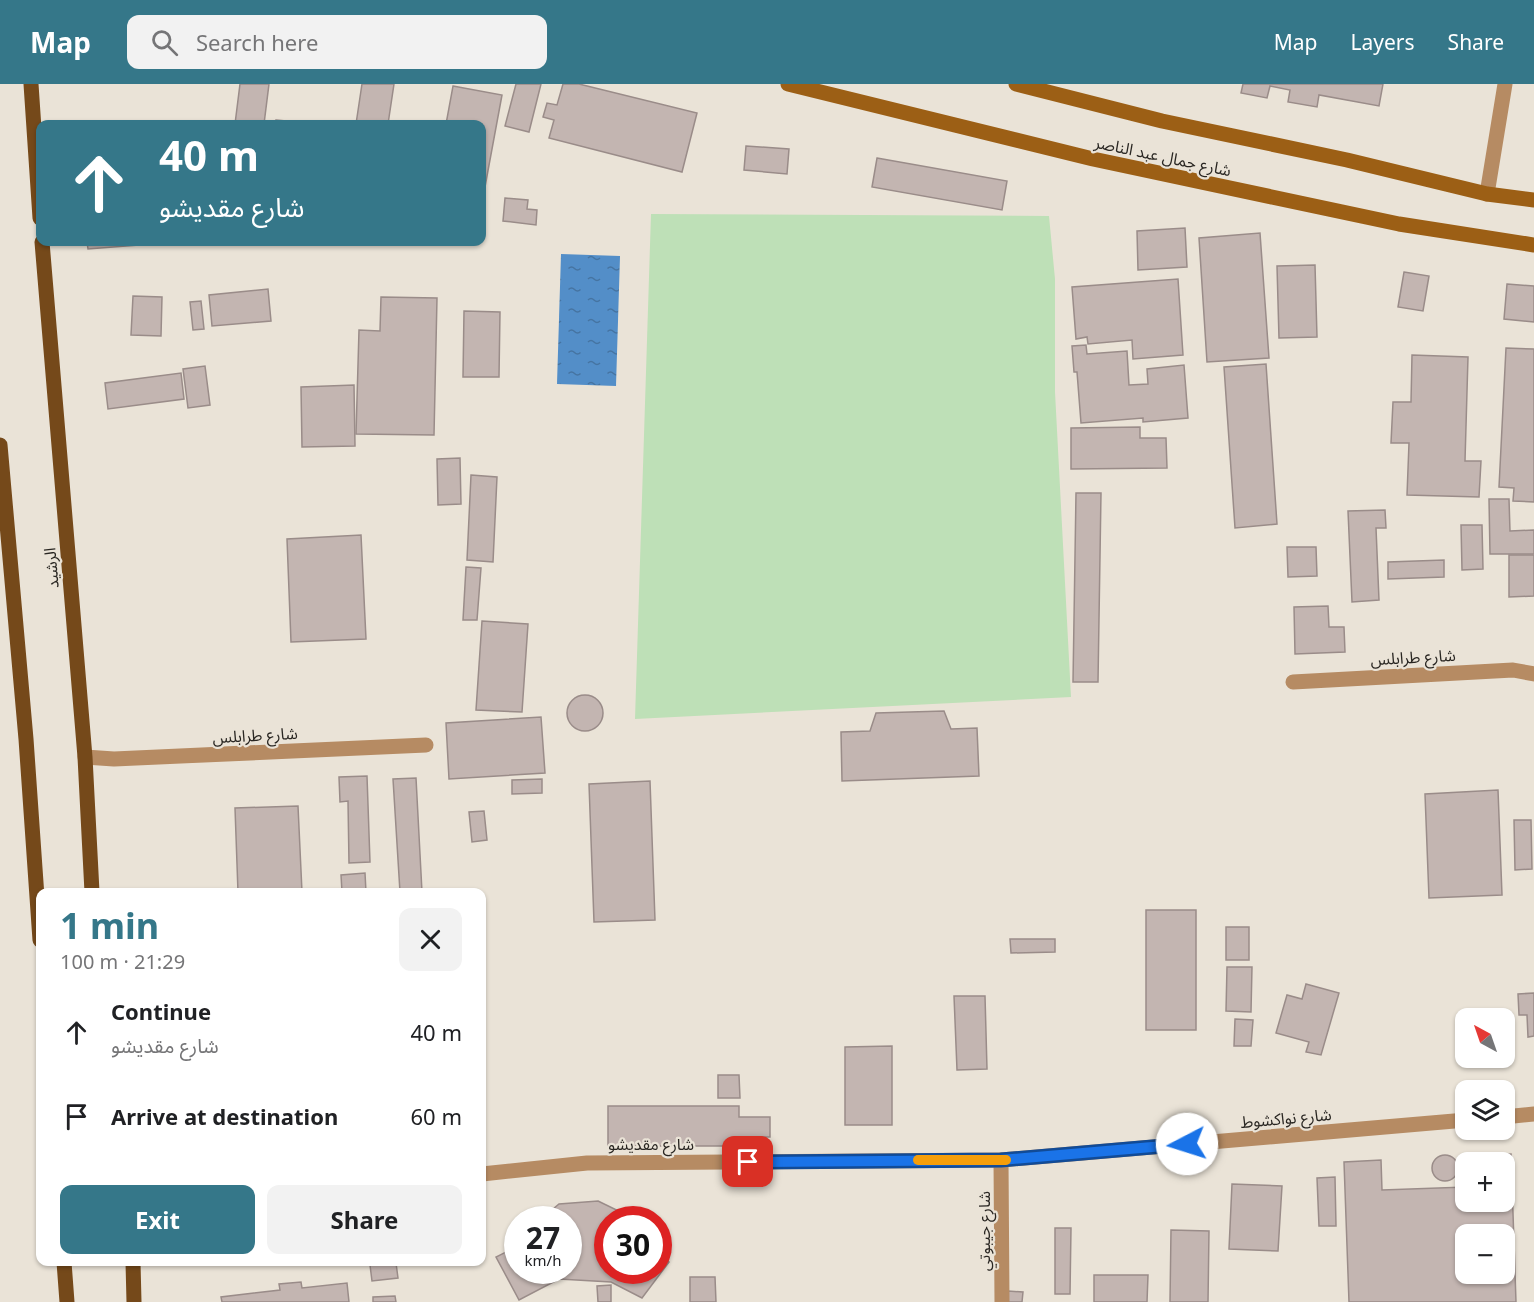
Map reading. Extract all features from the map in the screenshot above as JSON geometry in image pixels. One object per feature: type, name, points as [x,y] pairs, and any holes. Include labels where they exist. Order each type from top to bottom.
[{"type":"main road","points":[[31,84],[36,158]]},
{"type":"main road","name":"شارع جمال عبد الناصر","points":[[788,84],[1093,159],[1399,225],[1534,245]]},
{"type":"main road","name":"شارع جمال عبد الناصر","points":[[1023,85],[1162,121],[1347,160],[1487,194],[1534,200]]},
{"type":"main road","name":"الرشيد","points":[[42,246],[85,757],[92,888]]},
{"type":"main road","points":[[0,445],[25,727],[36,888]]},
{"type":"main road","points":[[64,1266],[67,1302]]},
{"type":"main road","points":[[133,1266],[134,1302]]},
{"type":"street","points":[[1487,194],[1505,84]]},
{"type":"street","name":"شارع طرابلس","points":[[1293,682],[1513,670],[1534,674]]},
{"type":"street","name":"شارع طرابلس","points":[[85,757],[114,759],[426,745]]},
{"type":"street","points":[[1515,1116],[1534,1114]]},
{"type":"street","name":"شارع نواكشوط","points":[[1001,1160],[1455,1121]]},
{"type":"street","name":"شارع مقديشو","points":[[486,1174],[586,1163],[1001,1160]]},
{"type":"street","name":"شارع جيبوتي","points":[[1001,1160],[1002,1302]]},
{"type":"green space","points":[[651,214],[1049,216],[1055,279],[1055,392],[1071,697],[635,719]]},
{"type":"water","points":[[561,254],[620,256],[616,386],[557,384]]},
{"type":"building","points":[[240,84],[269,84],[264,120],[236,120]]},
{"type":"building","points":[[362,84],[394,84],[389,120],[357,120]]},
{"type":"building","points":[[516,84],[541,84],[529,132],[505,126]]},
{"type":"building","points":[[563,84],[579,84],[697,113],[682,172],[549,138],[554,120],[543,117],[547,103],[557,105]]},
{"type":"building","points":[[1243,84],[1383,84],[1379,106],[1319,95],[1317,107],[1288,102],[1290,90],[1270,86],[1267,98],[1241,93]]},
{"type":"building","points":[[453,86],[502,95],[486,181],[486,120],[447,120]]},
{"type":"building","points":[[746,146],[789,149],[787,174],[744,170]]},
{"type":"building","points":[[877,158],[1007,181],[1002,210],[872,187]]},
{"type":"building","points":[[505,198],[528,200],[527,209],[537,210],[536,225],[503,221]]},
{"type":"building","points":[[1185,228],[1187,267],[1138,270],[1137,231]]},
{"type":"building","points":[[1260,233],[1269,358],[1207,362],[1199,238]]},
{"type":"building","points":[[88,246],[127,246],[88,249]]},
{"type":"building","points":[[1315,265],[1317,337],[1279,338],[1277,266]]},
{"type":"building","points":[[1404,272],[1429,276],[1423,311],[1398,307]]},
{"type":"building","points":[[1178,279],[1183,355],[1133,359],[1132,340],[1088,344],[1087,337],[1076,339],[1072,287]]},
{"type":"building","points":[[1507,284],[1534,286],[1534,322],[1504,319]]},
{"type":"building","points":[[268,289],[271,321],[212,326],[209,295]]},
{"type":"building","points":[[133,296],[162,297],[161,336],[131,335]]},
{"type":"building","points":[[381,297],[437,298],[434,435],[356,434],[359,330],[380,331]]},
{"type":"building","points":[[201,301],[204,329],[193,330],[190,302]]},
{"type":"building","points":[[464,311],[500,312],[499,377],[463,377]]},
{"type":"building","points":[[1086,345],[1087,354],[1127,351],[1129,385],[1148,384],[1147,369],[1184,365],[1188,418],[1143,422],[1143,418],[1081,423],[1077,372],[1074,372],[1072,346]]},
{"type":"building","points":[[1506,348],[1534,349],[1534,502],[1513,501],[1514,488],[1499,487]]},
{"type":"building","points":[[1412,355],[1468,357],[1465,461],[1481,461],[1479,497],[1407,495],[1409,443],[1391,443],[1393,402],[1411,402]]},
{"type":"building","points":[[1266,364],[1277,524],[1235,528],[1224,367]]},
{"type":"building","points":[[205,366],[210,405],[188,408],[183,369]]},
{"type":"building","points":[[181,373],[184,399],[108,409],[105,383]]},
{"type":"building","points":[[354,385],[355,446],[302,447],[301,387]]},
{"type":"building","points":[[1140,427],[1140,438],[1166,438],[1167,468],[1071,469],[1071,428]]},
{"type":"building","points":[[460,458],[461,504],[438,505],[437,459]]},
{"type":"building","points":[[471,475],[497,477],[493,562],[467,560]]},
{"type":"building","points":[[1076,493],[1101,493],[1098,682],[1073,682]]},
{"type":"building","points":[[1489,499],[1509,499],[1510,531],[1534,530],[1534,554],[1490,554]]},
{"type":"building","points":[[1385,510],[1386,528],[1376,528],[1379,600],[1352,602],[1348,511]]},
{"type":"building","points":[[1461,525],[1482,525],[1483,569],[1462,570]]},
{"type":"building","points":[[361,535],[366,639],[291,642],[287,539]]},
{"type":"building","points":[[1287,547],[1316,547],[1317,576],[1288,577]]},
{"type":"building","points":[[1509,555],[1534,555],[1534,596],[1509,597]]},
{"type":"building","points":[[1444,560],[1444,577],[1388,579],[1388,562]]},
{"type":"building","points":[[466,567],[481,568],[477,620],[463,620]]},
{"type":"building","points":[[1328,606],[1329,627],[1344,627],[1345,652],[1295,654],[1294,607]]},
{"type":"building","points":[[482,621],[528,624],[522,712],[476,710]]},
{"type":"building","points":[[585,695],[598,700],[603,713],[598,726],[585,731],[572,726],[567,713],[572,700]]},
{"type":"building","points":[[944,711],[951,729],[977,728],[979,776],[842,781],[841,732],[870,731],[876,713]]},
{"type":"building","points":[[541,717],[545,773],[449,779],[446,723]]},
{"type":"building","points":[[367,776],[370,862],[349,863],[348,801],[340,802],[339,777]]},
{"type":"building","points":[[416,778],[422,888],[400,888],[393,779]]},
{"type":"building","points":[[542,779],[542,793],[512,794],[512,780]]},
{"type":"building","points":[[650,781],[655,920],[594,922],[589,784]]},
{"type":"building","points":[[1498,790],[1502,895],[1429,898],[1425,794]]},
{"type":"building","points":[[298,806],[302,888],[238,888],[235,808]]},
{"type":"building","points":[[484,811],[487,840],[472,842],[469,812]]},
{"type":"building","points":[[1514,820],[1531,820],[1532,869],[1515,870]]},
{"type":"building","points":[[365,873],[366,888],[342,888],[341,875]]},
{"type":"building","points":[[1146,910],[1196,910],[1196,1030],[1146,1030]]},
{"type":"building","points":[[1226,927],[1249,927],[1249,960],[1226,960]]},
{"type":"building","points":[[1010,939],[1055,939],[1055,952],[1011,953]]},
{"type":"building","points":[[1227,967],[1252,967],[1251,1012],[1226,1011]]},
{"type":"building","points":[[1306,984],[1339,993],[1321,1055],[1306,1052],[1309,1042],[1276,1033],[1287,995],[1302,999]]},
{"type":"building","points":[[1534,993],[1534,1036],[1528,1037],[1527,1015],[1519,1015],[1518,994]]},
{"type":"building","points":[[954,996],[985,996],[987,1069],[957,1070]]},
{"type":"building","points":[[1235,1019],[1253,1020],[1251,1046],[1234,1046]]},
{"type":"building","points":[[892,1046],[892,1125],[845,1125],[845,1047]]},
{"type":"building","points":[[718,1075],[739,1075],[740,1098],[718,1098]]},
{"type":"building","points":[[608,1106],[739,1106],[739,1117],[770,1117],[770,1137],[738,1137],[738,1146],[608,1146]]},
{"type":"building","points":[[1450,1156],[1455,1158],[1455,1178],[1445,1181],[1435,1178],[1432,1168],[1435,1158]]},
{"type":"building","points":[[1381,1160],[1382,1190],[1455,1187],[1455,1212],[1513,1212],[1513,1224],[1455,1224],[1455,1284],[1515,1284],[1515,1272],[1516,1302],[1349,1302],[1344,1162]]},
{"type":"building","points":[[1335,1177],[1336,1226],[1319,1226],[1317,1178]]},
{"type":"building","points":[[1232,1184],[1282,1186],[1278,1251],[1229,1249]]},
{"type":"building","points":[[598,1201],[608,1206],[594,1206],[594,1281],[582,1280],[582,1206],[557,1206]]},
{"type":"building","points":[[1055,1228],[1071,1228],[1070,1294],[1055,1294]]},
{"type":"building","points":[[1171,1230],[1209,1231],[1208,1302],[1170,1302]]},
{"type":"building","points":[[504,1253],[504,1272],[496,1257]]},
{"type":"building","points":[[370,1266],[396,1266],[398,1278],[372,1281]]},
{"type":"building","points":[[1094,1275],[1148,1275],[1147,1302],[1094,1302]]},
{"type":"building","points":[[690,1277],[715,1277],[716,1302],[690,1302]]},
{"type":"building","points":[[301,1282],[302,1288],[347,1283],[349,1302],[222,1302],[221,1297],[280,1290],[279,1284]]},
{"type":"building","points":[[510,1284],[549,1284],[519,1300]]},
{"type":"building","points":[[615,1284],[652,1284],[642,1298]]},
{"type":"building","points":[[611,1285],[611,1302],[598,1302],[597,1286]]},
{"type":"building","points":[[1008,1291],[1023,1292],[1022,1302],[1007,1302]]},
{"type":"building","points":[[395,1296],[396,1302],[373,1302],[373,1297]]},
{"type":"slow traffic","points":[[918,1160],[1006,1160]]},
{"type":"route","points":[[748,1162],[1001,1160],[1187,1144]]}]
